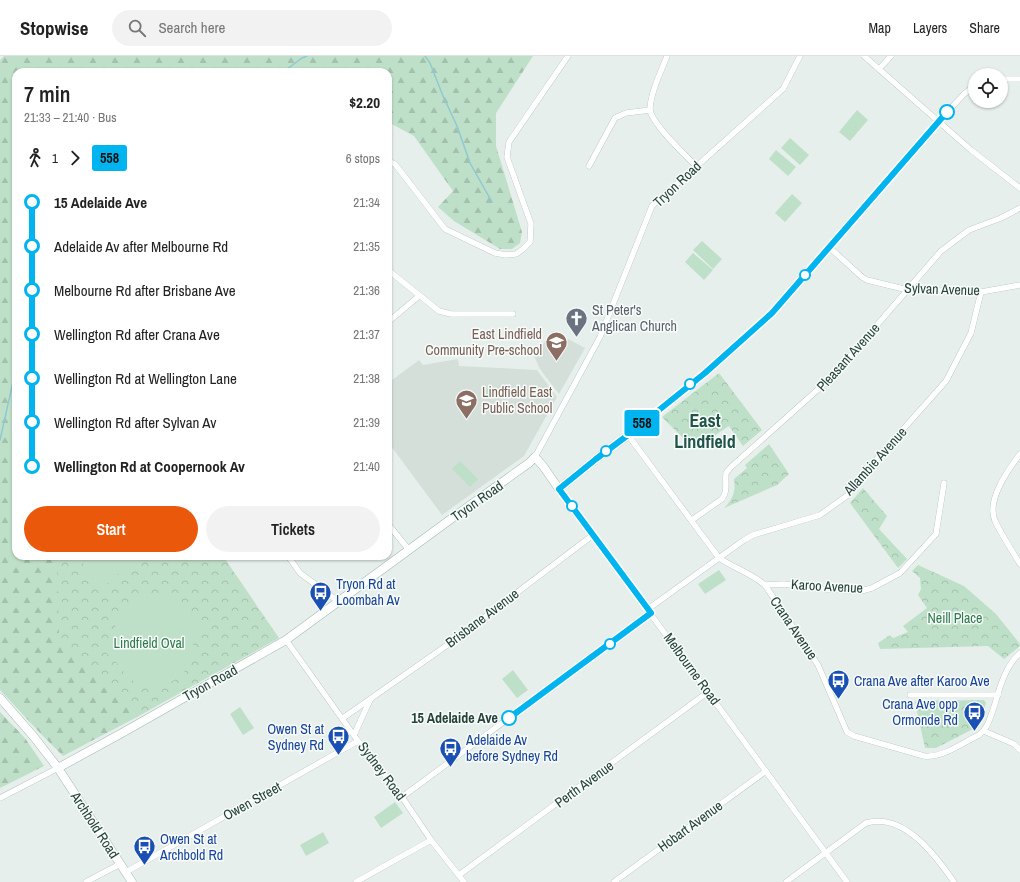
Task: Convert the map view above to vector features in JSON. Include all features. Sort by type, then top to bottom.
[{"type":"street","points":[[392,163],[395,164],[445,229],[495,254],[516,254],[524,249],[530,242],[531,224],[507,157],[509,142],[568,56]]},
{"type":"street","points":[[667,56],[654,88],[650,110],[656,124],[696,166]]},
{"type":"street","name":"Tryon Road","points":[[0,798],[122,733],[286,640],[408,550],[530,464],[600,337],[652,206],[783,89],[800,56]]},
{"type":"street","points":[[864,56],[972,150],[1020,188]]},
{"type":"street","points":[[879,69],[891,56]]},
{"type":"street","points":[[1008,79],[1020,79]]},
{"type":"street","points":[[559,489],[705,373],[772,313],[939,121],[968,91]]},
{"type":"street","points":[[589,166],[615,118],[626,113],[650,110]]},
{"type":"street","name":"Pleasant Avenue","points":[[692,520],[722,499],[726,494],[726,473],[731,467],[832,377],[941,251],[960,235],[975,227],[1001,218],[1020,208]]},
{"type":"street","name":"Sylvan Avenue","points":[[829,248],[867,280],[908,290],[981,292],[1020,285]]},
{"type":"street","points":[[392,273],[439,311],[451,314],[513,314]]},
{"type":"street","name":"Allambie Avenue","points":[[402,797],[744,540],[753,535],[820,515],[848,495],[874,462],[946,381],[971,333],[981,292]]},
{"type":"street","points":[[392,319],[419,296]]},
{"type":"street","name":"Crana Avenue","points":[[628,435],[719,558],[727,564],[755,577],[765,585],[818,665],[848,732],[862,739],[931,757],[940,755],[982,733]]},
{"type":"street","points":[[1020,454],[1008,470],[996,495],[993,506],[995,520],[1020,564]]},
{"type":"street","name":"Melbourne Road","points":[[535,457],[650,611],[847,882]]},
{"type":"street","name":"Karoo Avenue","points":[[765,585],[783,584],[823,589],[861,591],[872,588],[900,573],[906,569],[936,534],[944,482]]},
{"type":"street","points":[[392,529],[408,550]]},
{"type":"street","name":"Brisbane Avenue","points":[[343,718],[453,641],[593,535]]},
{"type":"street","points":[[291,560],[300,573],[339,602]]},
{"type":"street","name":"Sydney Road","points":[[286,640],[358,741],[402,797],[431,840],[464,882]]},
{"type":"street","points":[[1020,653],[1013,661],[998,695],[988,724],[982,733],[1014,744],[1020,750]]},
{"type":"street","name":"Perth Avenue","points":[[459,875],[708,692]]},
{"type":"street","points":[[910,694],[998,695]]},
{"type":"street","name":"Archbold Road","points":[[0,698],[34,737],[58,768],[132,882]]},
{"type":"street","points":[[354,735],[370,700]]},
{"type":"street","name":"Owen Street","points":[[126,872],[358,741]]},
{"type":"street","name":"Hobart Avenue","points":[[614,882],[766,771]]},
{"type":"street","points":[[786,882],[866,823],[873,821],[892,824],[908,832],[927,846],[954,882]]},
{"type":"street","points":[[356,882],[431,840]]},
{"type":"street","points":[[86,882],[120,864]]},
{"type":"shaded area","name":"East Lindfield Community Pre-school","points":[[553,331],[585,348],[559,394],[540,369],[534,356]]},
{"type":"shaded area","name":"Lindfield East Public School","points":[[458,359],[459,366],[537,370],[557,397],[524,456],[442,515],[392,447],[392,380],[419,360],[423,365]]},
{"type":"green space","points":[[4,56],[533,56],[496,113],[496,146],[522,232],[520,243],[512,249],[500,249],[454,221],[438,207],[453,191],[414,136],[392,124],[392,68],[12,68],[12,560],[60,560],[57,563],[125,704],[137,717],[63,756],[0,690],[0,60]]},
{"type":"green space","points":[[857,110],[868,120],[850,141],[839,132]]},
{"type":"green space","points":[[790,138],[809,155],[800,165],[781,148]]},
{"type":"green space","points":[[776,150],[796,167],[788,176],[769,159]]},
{"type":"green space","points":[[792,194],[802,203],[785,222],[775,213]]},
{"type":"green space","points":[[702,241],[722,259],[713,269],[693,250]]},
{"type":"green space","points":[[693,253],[713,270],[704,280],[685,262]]},
{"type":"green space","points":[[719,373],[762,430],[743,446],[729,426],[696,448],[690,449],[684,439],[662,417]]},
{"type":"green space","points":[[506,386],[508,396],[486,399],[485,389]]},
{"type":"green space","points":[[769,444],[789,474],[777,485],[724,508],[733,495],[735,487],[734,479],[747,468],[745,465]]},
{"type":"green space","points":[[460,461],[478,479],[470,487],[452,469]]},
{"type":"green space","points":[[863,488],[887,516],[879,529],[907,559],[898,568],[850,503]]},
{"type":"green space","points":[[60,560],[226,560],[279,638],[137,717],[59,636],[57,563]]},
{"type":"green space","points":[[80,560],[139,560],[128,570],[118,574],[102,588]]},
{"type":"green space","name":"Neill Place","points":[[918,565],[964,586],[996,614],[1020,646],[1004,659],[988,646],[880,649],[878,643],[890,635],[893,638],[908,632],[903,626],[927,608],[918,595],[921,589],[920,578],[912,571]]},
{"type":"green space","points":[[719,570],[726,580],[705,594],[698,584]]},
{"type":"green space","name":"Lindfield Oval","points":[[165,586],[203,624],[194,635],[191,661],[182,674],[168,683],[152,686],[144,685],[141,687],[126,675],[117,663],[102,649],[113,638],[117,618],[127,604],[141,596],[157,594]]},
{"type":"green space","points":[[513,670],[528,690],[517,698],[502,679]]},
{"type":"green space","points":[[984,700],[986,703],[979,724],[973,729],[936,748],[925,748],[915,702]]},
{"type":"green space","points":[[240,707],[254,728],[243,735],[230,714]]},
{"type":"green space","points":[[0,712],[25,738],[44,766],[0,788]]},
{"type":"green space","points":[[395,802],[403,813],[381,828],[374,817]]},
{"type":"green space","points":[[323,832],[329,843],[306,856],[300,845]]},
{"type":"waterway","points":[[288,68],[307,56]]},
{"type":"waterway","points":[[425,56],[430,63],[457,126],[470,163],[492,202]]},
{"type":"waterway","points":[[0,440],[12,386]]},
{"type":"bus line","name":"558","points":[[509,718],[651,613],[559,489],[705,373],[772,313],[947,112]]},
{"type":"place","name":"St Peter's Anglican Church","points":[[576,338]]},
{"type":"place","name":"East Lindfield Community Pre-school","points":[[557,362]]},
{"type":"place","name":"Lindfield East Public School","points":[[466,420]]},
{"type":"place","name":"Tryon Rd at Loombah Av","points":[[320,612]]},
{"type":"place","name":"Crana Ave after Karoo Ave","points":[[839,700]]},
{"type":"place","name":"15 Adelaide Ave","points":[[509,718]]},
{"type":"place","name":"Crana Ave opp Ormonde Rd","points":[[974,732]]},
{"type":"place","name":"Owen St at Sydney Rd","points":[[339,756]]},
{"type":"place","name":"Adelaide Av before Sydney Rd","points":[[451,768]]},
{"type":"place","name":"Owen St at Archbold Rd","points":[[145,866]]},
{"type":"district","name":"East Lindfield","points":[[705,431]]}]
